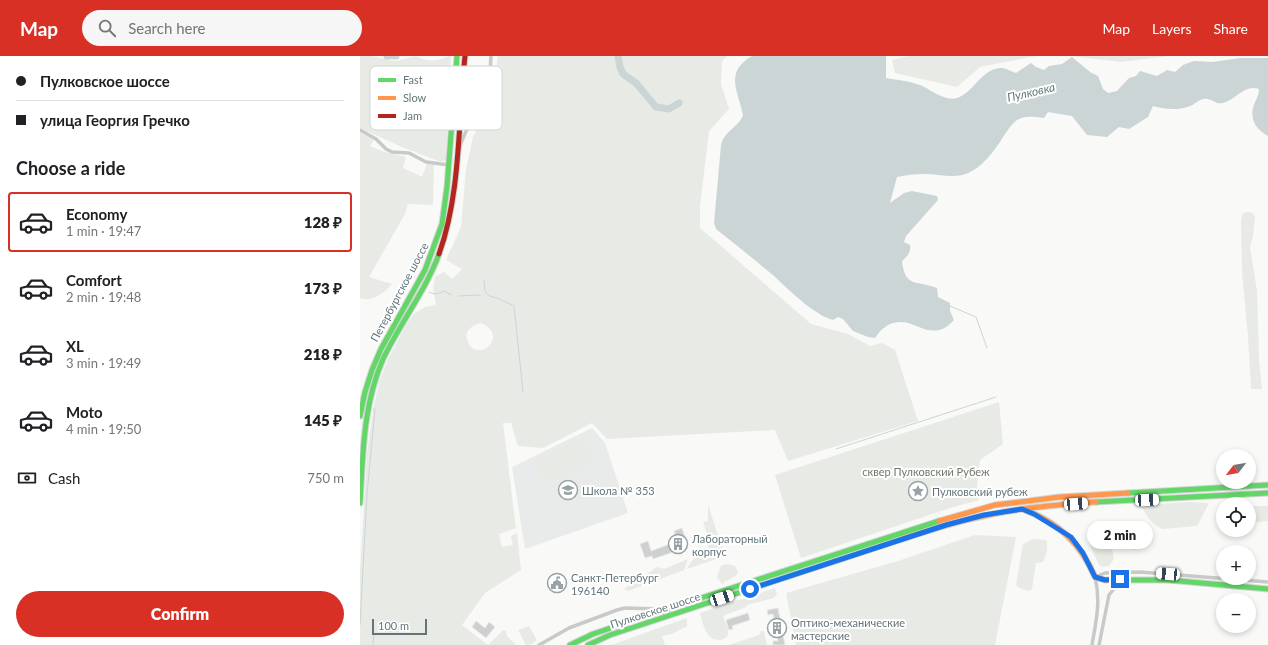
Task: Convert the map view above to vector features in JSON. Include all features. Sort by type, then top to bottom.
[{"type":"main road","name":"Петербургское шоссе","points":[[456,66],[457,56]]},
{"type":"main road","name":"Петербургское шоссе","points":[[464,66],[465,56]]},
{"type":"main road","name":"Петербургское шоссе","points":[[360,416],[366,388],[375,360],[383,343],[414,290],[434,248],[443,221],[452,130]]},
{"type":"main road","name":"Петербургское шоссе","points":[[360,503],[366,419],[372,392],[385,356],[422,289],[442,246],[449,225],[454,188],[458,130]]},
{"type":"main road","points":[[447,187],[454,188]]},
{"type":"main road","name":"Пулковское шоссе","points":[[570,645],[593,634],[923,525],[1007,503],[1060,497],[1268,485]]},
{"type":"main road","name":"Пулковское шоссе","points":[[588,645],[610,635],[946,525],[984,515],[1022,509],[1268,493]]},
{"type":"main road","points":[[1022,509],[1034,514],[1071,537],[1083,553],[1095,577],[1105,580],[1134,579],[1268,589]]},
{"type":"street","name":"Петербургское шоссе","points":[[491,56],[491,66]]},
{"type":"street","points":[[360,130],[376,139],[386,149],[392,152],[399,154],[409,153],[426,162],[449,165]]},
{"type":"street","name":"Петербургское шоссе","points":[[456,158],[465,130]]},
{"type":"street","points":[[1092,645],[1098,607],[1098,590],[1095,577],[1105,573],[1140,572],[1268,582]]},
{"type":"street","points":[[1098,645],[1111,592],[1117,585],[1134,579]]},
{"type":"street","points":[[778,580],[780,586]]},
{"type":"street","name":"Пулковское шоссе","points":[[539,645],[574,626],[617,610],[647,608],[664,610]]},
{"type":"shaded area","name":"Школа № 353","points":[[592,428],[605,443],[628,513],[525,549],[512,467]]},
{"type":"green space","points":[[360,56],[371,56],[396,61],[416,56],[430,61],[451,56],[451,66],[370,66],[370,130],[447,130],[446,160],[441,162],[402,147],[360,128]]},
{"type":"green space","points":[[498,56],[727,56],[722,61],[721,84],[729,109],[709,131],[700,206],[700,228],[811,324],[848,334],[870,346],[882,343],[895,350],[918,421],[788,461],[775,430],[607,439],[592,423],[543,448],[518,446],[511,423],[503,423],[516,528],[499,534],[502,547],[513,545],[511,536],[517,533],[521,570],[485,593],[462,625],[488,645],[360,645],[360,572],[367,453],[373,410],[379,382],[388,359],[406,325],[414,314],[425,307],[436,305],[433,288],[435,277],[444,272],[452,279],[462,269],[446,260],[461,227],[466,169],[473,137],[477,130],[502,130],[502,66],[497,66]],"holes":[[[481,323],[489,328],[493,335],[489,346],[478,350],[472,348],[467,338],[469,329],[474,325]]]},
{"type":"green space","points":[[909,56],[1036,56],[980,67],[957,87],[895,73],[892,60]]},
{"type":"green space","points":[[1071,56],[1169,56],[1121,62]]},
{"type":"green space","points":[[360,133],[374,140],[370,146],[385,152],[406,157],[403,168],[422,177],[427,164],[434,165],[433,205],[408,204],[405,214],[369,277],[392,284],[378,296],[369,299],[360,298]]},
{"type":"green space","points":[[1247,212],[1253,213],[1255,217],[1250,247],[1257,291],[1259,359],[1262,389],[1251,389],[1242,272],[1241,222],[1242,214]]},
{"type":"green space","name":"сквер Пулковский Рубеж","points":[[999,402],[1003,444],[980,460],[977,486],[979,499],[801,558],[775,475]]},
{"type":"green space","points":[[583,437],[593,460],[599,458],[601,460],[540,487],[538,484],[543,482],[533,459]]},
{"type":"green space","points":[[1188,502],[1209,503],[1197,526],[1163,529],[1156,526],[1142,507],[1145,505]]},
{"type":"green space","points":[[708,505],[725,556],[687,569],[697,556],[706,551],[708,548],[709,543],[703,522],[708,521]]},
{"type":"green space","points":[[1256,506],[1268,506],[1268,521],[1256,522]]},
{"type":"green space","points":[[1108,532],[1114,534],[1133,534],[1139,548],[1135,550],[1113,542],[1114,546],[1112,548],[1114,559],[1109,566],[1103,567],[1099,565],[1088,541],[1090,537],[1099,536]]},
{"type":"green space","points":[[975,535],[1016,537],[995,645],[796,645],[786,593],[898,561]]},
{"type":"green space","points":[[1033,539],[1046,540],[1047,548],[1043,562],[1036,563],[1032,589],[1029,591],[1019,588],[1016,585],[1023,544]]},
{"type":"green space","points":[[688,559],[684,570],[628,591],[624,589],[657,567],[664,569]]},
{"type":"green space","points":[[727,564],[735,566],[738,573],[735,577],[722,584],[717,577],[721,566]]},
{"type":"green space","points":[[775,588],[777,594],[774,598],[747,605],[746,607],[723,616],[728,631],[725,639],[716,640],[708,635],[700,613]]},
{"type":"green space","points":[[687,618],[687,626],[672,634],[662,636],[665,645],[611,645]]},
{"type":"green space","points":[[529,626],[537,640],[530,645],[526,645],[518,630]]},
{"type":"green space","points":[[503,630],[506,631],[507,636],[516,645],[488,645]]},
{"type":"green space","points":[[761,631],[764,631],[767,645],[729,645],[759,635]]},
{"type":"water","points":[[752,56],[886,56],[886,78],[916,84],[943,97],[952,99],[963,95],[983,76],[995,69],[1004,68],[1016,73],[1031,63],[1044,70],[1049,66],[1062,64],[1072,57],[1090,72],[1098,76],[1103,89],[1108,93],[1117,91],[1129,78],[1136,76],[1140,71],[1157,76],[1167,70],[1175,72],[1183,65],[1194,61],[1212,62],[1241,58],[1268,58],[1268,136],[1255,125],[1252,113],[1259,89],[1254,88],[1244,90],[1232,99],[1223,103],[1206,99],[1181,109],[1166,109],[1153,106],[1148,117],[1129,129],[1119,127],[1107,137],[1087,135],[1072,116],[1048,112],[1044,118],[1025,117],[1013,123],[995,149],[986,159],[977,168],[966,174],[949,176],[917,174],[897,177],[890,203],[904,193],[912,191],[937,196],[938,200],[906,236],[904,242],[910,245],[910,250],[902,261],[906,276],[909,280],[937,288],[938,297],[950,303],[950,311],[954,320],[943,329],[932,331],[908,323],[895,323],[884,328],[875,338],[868,337],[853,331],[843,319],[838,317],[833,320],[817,313],[716,229],[714,223],[721,145],[725,136],[738,123],[743,115],[736,90],[736,75],[743,62]]},
{"type":"building","name":"Лабораторный корпус","points":[[682,528],[687,543],[681,545],[682,549],[653,559],[652,556],[645,558],[640,544],[648,541],[651,551],[678,541],[674,531]]},
{"type":"building","name":"Оптико-механические мастерские","points":[[778,608],[785,645],[773,645],[773,641],[778,641],[777,634],[773,635],[771,623],[775,622],[773,614],[768,615],[767,610]]},
{"type":"building","points":[[748,613],[750,620],[732,626],[733,629],[729,630],[726,620]]},
{"type":"building","points":[[476,621],[485,628],[489,622],[495,627],[486,638],[472,627]]},
{"type":"waterway","name":"Пулковка","points":[[618,56],[623,74],[636,83],[656,107],[669,109],[679,103]]},
{"type":"waterway","points":[[484,280],[485,291],[487,294],[514,306],[523,392]]},
{"type":"waterway","points":[[429,292],[437,294],[444,291],[451,295]]},
{"type":"waterway","points":[[459,296],[480,295]]},
{"type":"waterway","points":[[950,306],[976,317],[987,348]]},
{"type":"waterway","points":[[836,449],[996,397]]},
{"type":"waterway","points":[[360,625],[367,494],[375,409],[373,409]]},
{"type":"waterway","points":[[373,645],[374,634]]},
{"type":"traffic: fast","points":[[456,66],[457,56]]},
{"type":"traffic: fast","points":[[360,416],[365,392],[372,370],[381,349],[425,270],[442,224],[447,187],[451,130]]},
{"type":"traffic: fast","points":[[360,503],[365,430],[371,394],[376,376],[383,359],[427,281],[439,254]]},
{"type":"traffic: fast","points":[[1128,493],[1268,485]]},
{"type":"traffic: fast","points":[[1096,502],[1268,493]]},
{"type":"traffic: fast","points":[[570,645],[593,634],[664,610],[939,521]]},
{"type":"traffic: fast","points":[[588,645],[610,635],[902,539]]},
{"type":"traffic: fast","points":[[1129,580],[1168,580],[1268,589]]},
{"type":"traffic: slow","points":[[939,521],[995,505],[1060,497],[1128,493]]},
{"type":"traffic: slow","points":[[902,539],[950,524],[1008,511],[1096,502]]},
{"type":"traffic: slow","points":[[1025,510],[1048,521],[1068,536],[1083,554],[1095,577],[1105,580],[1129,580]]},
{"type":"traffic: jam","points":[[464,66],[465,56]]},
{"type":"traffic: jam","points":[[439,254],[446,231],[451,206],[458,156],[460,130]]},
{"type":"place","name":"Школа № 353","points":[[568,490]]},
{"type":"place","name":"Пулковский рубеж","points":[[918,491]]},
{"type":"place","name":"Лабораторный корпус","points":[[678,544]]},
{"type":"place","name":"Санкт-Петербург 196140","points":[[557,583]]},
{"type":"place","name":"Оптико-механические мастерские","points":[[777,628]]},
{"type":"route","points":[[750,589],[946,525],[984,515],[1022,509],[1034,514],[1071,537],[1083,553],[1095,577],[1105,580],[1120,579]]}]
